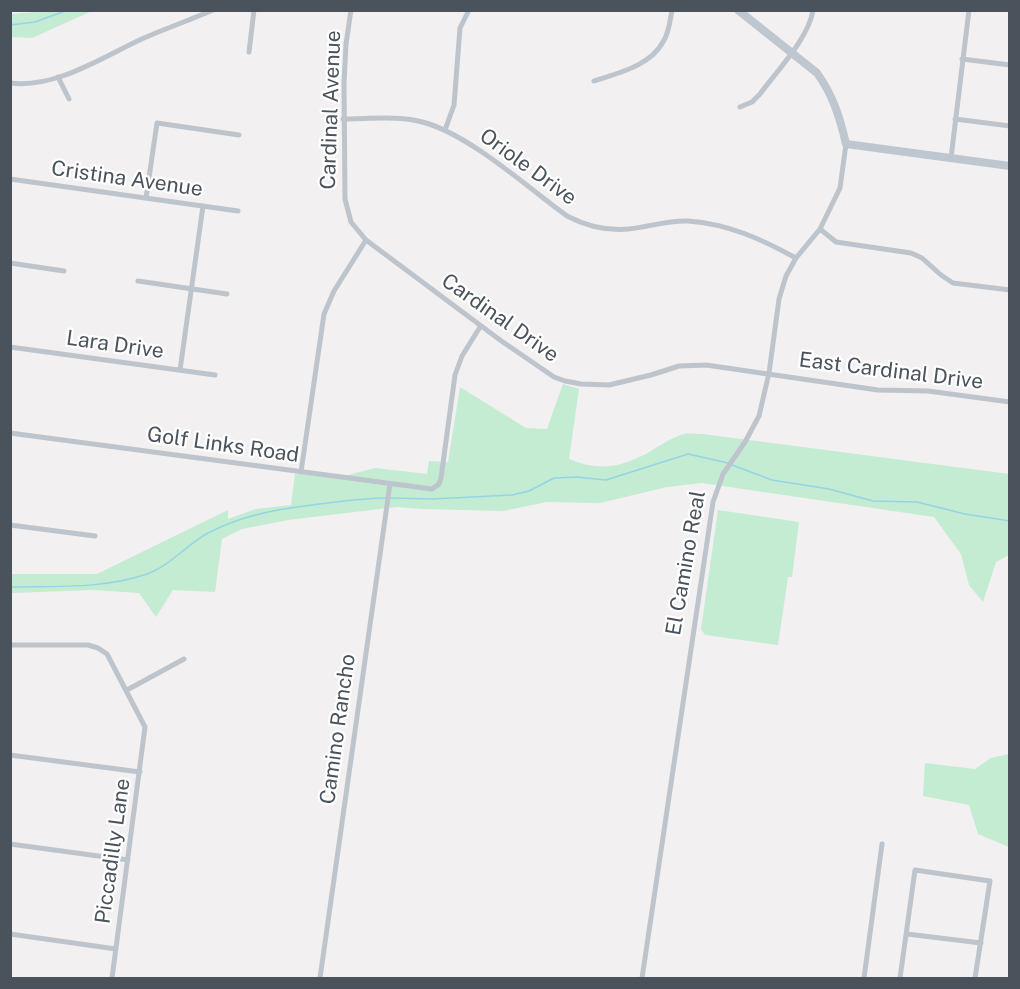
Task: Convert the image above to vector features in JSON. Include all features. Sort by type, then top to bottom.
[{"type":"street","points":[[10,83],[27,85],[58,78],[146,37],[213,10]]},
{"type":"street","points":[[249,52],[254,10]]},
{"type":"street","name":"Cardinal Avenue","points":[[351,10],[346,44],[344,181],[347,212],[351,222],[366,240]]},
{"type":"street","points":[[445,130],[454,105],[460,28],[470,10]]},
{"type":"street","points":[[594,81],[636,66],[652,56],[663,43],[672,10]]},
{"type":"street","name":"El Camino Real","points":[[642,978],[704,555],[717,488],[729,465],[746,442],[759,416],[769,373],[779,299],[786,276],[796,258],[820,230],[840,188],[846,144],[836,105],[817,73],[738,10]]},
{"type":"street","points":[[740,107],[752,102],[760,94],[803,35],[812,19],[813,10]]},
{"type":"street","points":[[951,158],[969,10]]},
{"type":"street","points":[[962,59],[1010,66]]},
{"type":"street","points":[[58,78],[69,99]]},
{"type":"street","name":"Oriole Drive","points":[[344,119],[401,119],[445,130],[478,150],[581,224],[613,229],[672,222],[711,224],[755,236],[796,258]]},
{"type":"street","points":[[955,119],[1010,126]]},
{"type":"street","points":[[146,198],[158,123],[239,135]]},
{"type":"street","points":[[846,144],[1010,166]]},
{"type":"street","name":"Cristina Avenue","points":[[10,179],[238,211]]},
{"type":"street","points":[[180,370],[203,206]]},
{"type":"street","points":[[820,230],[836,242],[911,253],[922,258],[941,275],[953,282],[1010,290]]},
{"type":"street","points":[[301,472],[324,314],[334,291],[366,240]]},
{"type":"street","name":"Cardinal Drive","points":[[366,240],[480,327],[554,376],[581,384],[619,384],[691,364],[769,373]]},
{"type":"street","points":[[10,263],[64,271]]},
{"type":"street","points":[[138,281],[227,294]]},
{"type":"street","name":"Golf Links Road","points":[[10,433],[432,489],[441,478],[455,375],[462,356],[480,327]]},
{"type":"street","name":"Lara Drive","points":[[10,347],[214,375]]},
{"type":"street","name":"East Cardinal Drive","points":[[769,373],[878,390],[928,391],[1010,402]]},
{"type":"street","name":"Camino Rancho","points":[[320,978],[390,484]]},
{"type":"street","points":[[10,525],[95,536]]},
{"type":"street","points":[[10,645],[88,645],[98,648],[108,654],[127,690],[184,659]]},
{"type":"street","name":"Piccadilly Lane","points":[[112,978],[145,727],[127,690]]},
{"type":"street","points":[[10,755],[140,772]]},
{"type":"street","points":[[10,844],[128,860]]},
{"type":"street","points":[[864,978],[882,844]]},
{"type":"street","points":[[900,978],[915,870],[990,881],[975,978]]},
{"type":"street","points":[[10,934],[116,949]]},
{"type":"street","points":[[906,934],[981,943]]},
{"type":"green space","points":[[92,11],[32,38],[11,37],[11,14]]},
{"type":"green space","points":[[563,384],[579,389],[569,459],[579,463],[599,466],[617,465],[646,454],[684,434],[703,434],[1009,474],[1009,555],[996,562],[983,602],[969,585],[961,554],[934,517],[702,483],[667,487],[600,503],[547,502],[503,511],[397,507],[288,520],[242,529],[222,539],[215,592],[173,590],[156,617],[139,593],[93,590],[11,593],[10,574],[97,574],[228,510],[228,519],[256,509],[291,505],[295,474],[344,476],[375,468],[427,474],[429,461],[448,462],[460,387],[526,428],[547,429]]},
{"type":"green space","points":[[718,510],[799,522],[792,577],[788,577],[778,645],[705,635],[701,629]]},
{"type":"green space","points":[[1009,754],[1009,847],[978,834],[969,805],[923,796],[925,763],[975,769],[991,758]]},
{"type":"waterway","points":[[10,25],[35,22],[68,10]]},
{"type":"waterway","points":[[391,498],[432,499],[512,495],[529,491],[554,478],[577,477],[606,480],[688,454],[728,463]]},
{"type":"waterway","points":[[732,465],[772,480],[829,489],[873,501],[917,502],[965,514],[1010,521]]},
{"type":"waterway","points":[[10,587],[79,586],[130,579],[155,570],[208,533],[239,520],[286,509],[386,498]]}]
